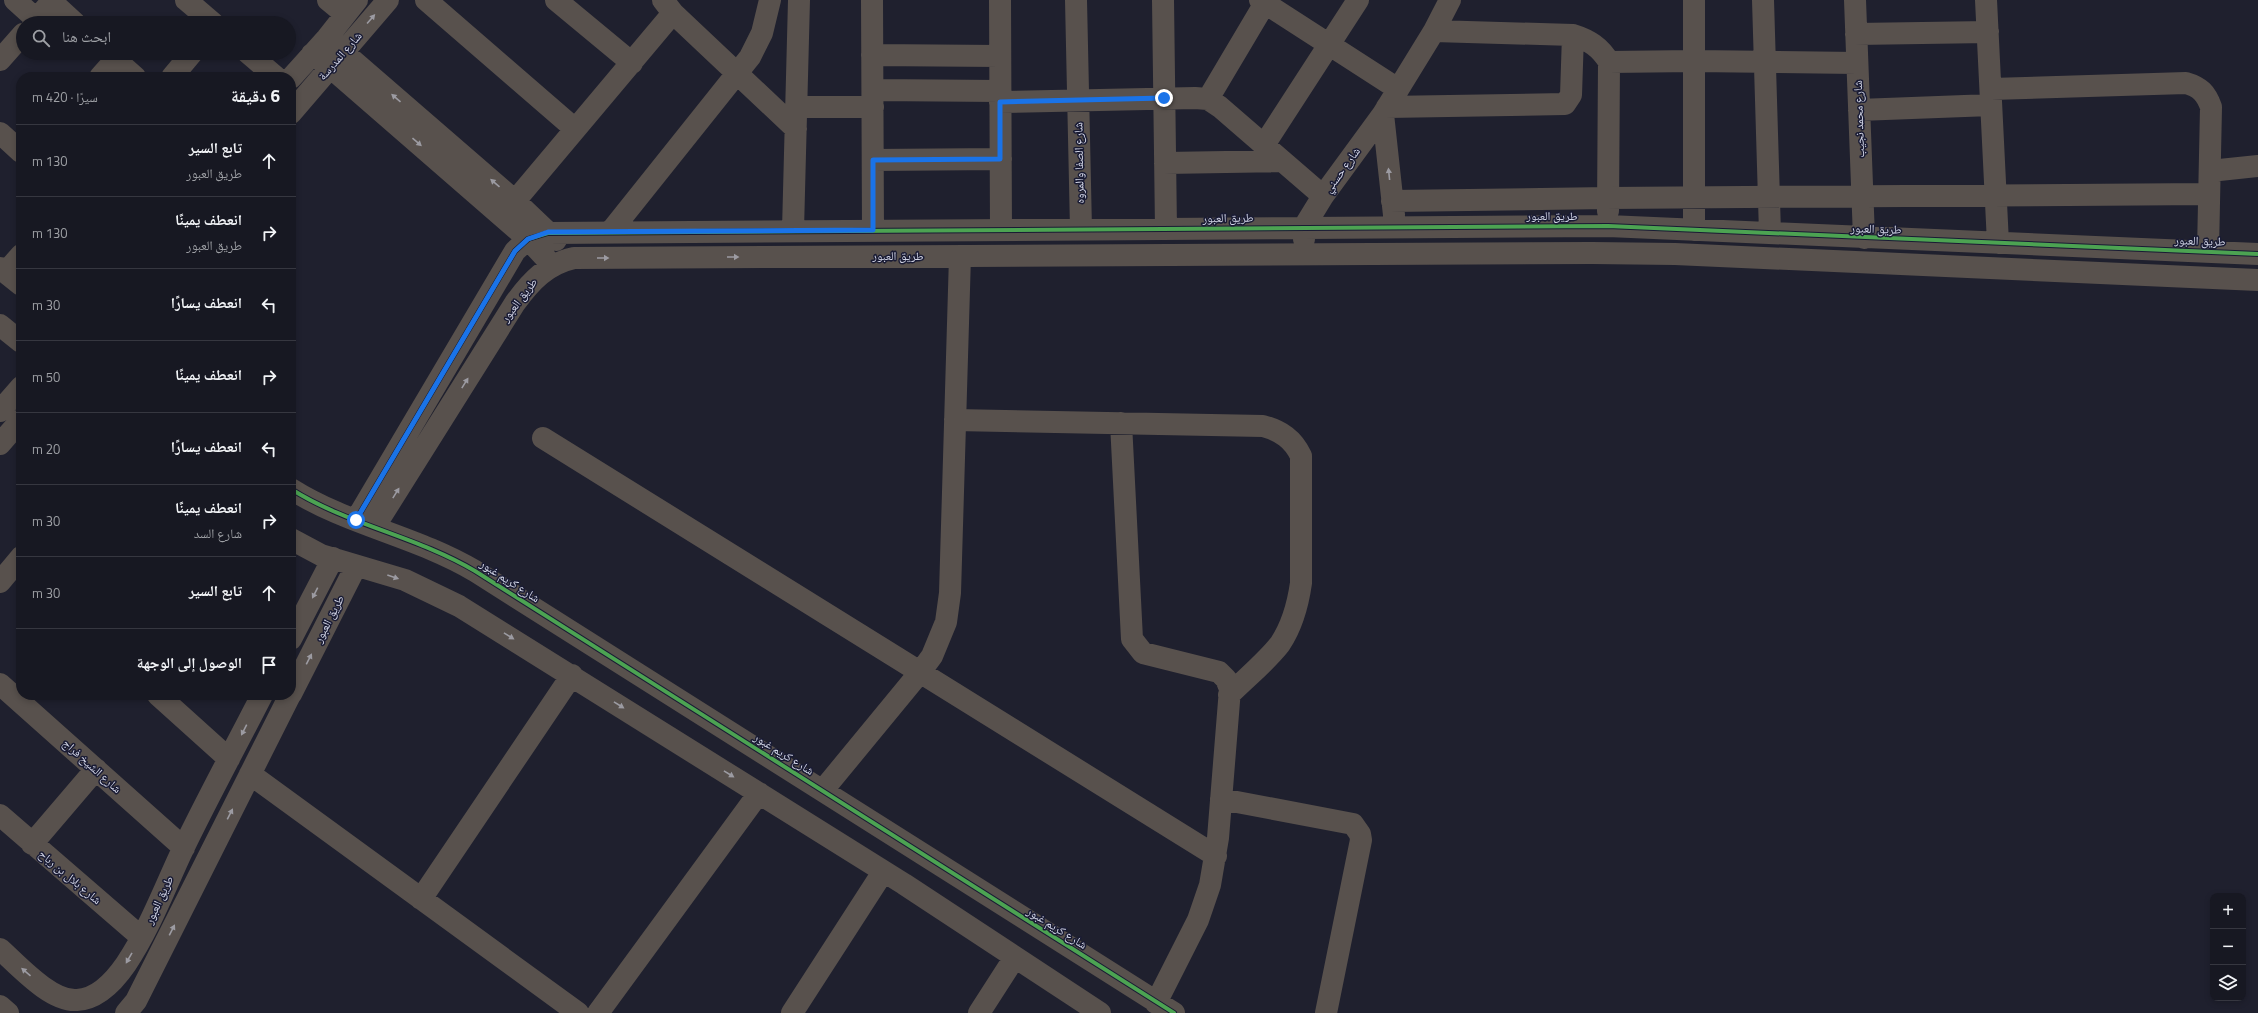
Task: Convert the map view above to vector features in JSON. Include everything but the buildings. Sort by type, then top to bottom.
[{"type":"street","points":[[15,0],[25,16]]},
{"type":"street","points":[[186,0],[205,16]]},
{"type":"street","points":[[328,0],[351,7]]},
{"type":"street","name":"شارع المدرسة","points":[[296,106],[333,53],[388,0]]},
{"type":"street","points":[[426,0],[575,130]]},
{"type":"street","points":[[556,0],[632,63]]},
{"type":"street","points":[[611,231],[750,57],[762,33],[770,0]]},
{"type":"street","points":[[793,230],[799,0]]},
{"type":"street","points":[[872,0],[873,230]]},
{"type":"street","points":[[1000,0],[1001,229]]},
{"type":"street","name":"شارع الصفا والمروه","points":[[1076,0],[1081,229]]},
{"type":"street","points":[[1163,0],[1166,229]]},
{"type":"street","points":[[1264,145],[1358,0]]},
{"type":"street","name":"شارع حسني","points":[[1304,227],[1323,196],[1389,103],[1434,32],[1450,0]]},
{"type":"street","points":[[1694,0],[1694,230]]},
{"type":"street","points":[[1763,0],[1770,233]]},
{"type":"street","name":"شارع محمد نجيب","points":[[1855,0],[1864,238]]},
{"type":"street","points":[[1986,0],[1998,243]]},
{"type":"street","points":[[40,16],[53,1],[68,16]]},
{"type":"street","points":[[1208,99],[1263,2],[1330,44],[1389,103],[1392,201],[1396,253]]},
{"type":"street","points":[[515,201],[632,63],[668,6],[796,129]]},
{"type":"street","name":"شارع المدرسة","points":[[333,53],[351,7]]},
{"type":"street","points":[[1434,32],[1573,35],[1585,38],[1595,45],[1609,62],[1608,226]]},
{"type":"street","points":[[1856,34],[1988,32]]},
{"type":"street","points":[[1389,103],[1565,104],[1571,95],[1573,35]]},
{"type":"street","points":[[0,60],[16,42]]},
{"type":"street","points":[[333,53],[515,201],[538,236],[552,265]]},
{"type":"street","points":[[333,53],[538,236],[574,258]]},
{"type":"street","name":"شارع المدرسة","points":[[296,72],[312,54],[333,53]]},
{"type":"street","points":[[872,55],[1000,56]]},
{"type":"street","points":[[103,72],[109,60]]},
{"type":"street","points":[[116,60],[129,72]]},
{"type":"street","points":[[176,72],[186,60]]},
{"type":"street","points":[[256,60],[270,72]]},
{"type":"street","points":[[1609,62],[1694,61],[1857,63]]},
{"type":"street","points":[[1859,110],[1991,97],[2186,82],[2198,86],[2207,95],[2211,107],[2208,251]]},
{"type":"street","points":[[797,107],[873,98],[1000,96],[1078,101],[1164,98],[1208,99],[1220,107],[1323,196]]},
{"type":"street","points":[[0,133],[16,147]]},
{"type":"street","points":[[873,160],[1000,159]]},
{"type":"street","points":[[1165,163],[1282,161]]},
{"type":"street","points":[[2210,171],[2258,166]]},
{"type":"street","points":[[1392,201],[1769,196],[2209,194]]},
{"type":"street","name":"طريق العبور","points":[[366,523],[515,251],[538,236],[611,231],[1608,226],[2258,254]]},
{"type":"street","points":[[1304,227],[1304,254]]},
{"type":"street","name":"طريق العبور","points":[[366,523],[514,303],[526,288],[552,265],[574,258],[1396,253],[1675,254],[2258,280]]},
{"type":"street","points":[[823,790],[921,671],[940,639],[949,608],[960,256]]},
{"type":"street","points":[[9,275],[16,263]]},
{"type":"street","points":[[0,325],[16,338]]},
{"type":"street","points":[[0,411],[16,393]]},
{"type":"street","points":[[955,420],[1263,426],[1289,438],[1296,446],[1301,456],[1301,583],[1294,615],[1279,644],[1229,695]]},
{"type":"street","points":[[1121,423],[1132,639],[1143,653],[1219,672],[1229,684],[1216,856],[1210,885],[1165,1008]]},
{"type":"street","points":[[0,444],[16,426]]},
{"type":"street","points":[[543,438],[921,671],[1216,856]]},
{"type":"street","name":"شارع كريم غبور","points":[[296,493],[315,503],[436,550],[475,571],[1165,1008]]},
{"type":"street","points":[[296,542],[305,548],[356,566],[405,580],[459,606],[883,872],[1100,1013]]},
{"type":"street","name":"طريق العبور","points":[[296,629],[333,558]]},
{"type":"street","points":[[0,582],[16,563]]},
{"type":"street","name":"طريق العبور","points":[[296,684],[356,566]]},
{"type":"street","points":[[422,899],[572,676]]},
{"type":"street","name":"شارع الشيخ فراج","points":[[24,700],[96,769],[184,848]]},
{"type":"street","points":[[164,700],[229,759]]},
{"type":"street","name":"طريق العبور","points":[[0,950],[52,994],[77,1007],[111,983],[126,964],[142,937],[184,848],[259,700]]},
{"type":"street","name":"طريق العبور","points":[[126,1013],[136,1001],[288,700]]},
{"type":"street","points":[[32,844],[96,769]]},
{"type":"street","points":[[250,774],[578,1013]]},
{"type":"street","points":[[598,1013],[759,794]]},
{"type":"street","points":[[1221,799],[1353,824],[1360,834],[1361,840],[1326,1013]]},
{"type":"street","name":"شارع بلال بن رباح","points":[[0,815],[142,937]]},
{"type":"street","points":[[792,1013],[883,872]]},
{"type":"street","points":[[979,1013],[1015,957]]},
{"type":"street","points":[[0,1006],[8,1013]]},
{"type":"cycle path","points":[[356,520],[515,251],[528,239],[548,233],[1608,226],[2258,254]]},
{"type":"cycle path","points":[[296,492],[359,522],[429,548],[475,571],[1174,1013]]},
{"type":"route","points":[[356,520],[515,251],[528,239],[548,232],[873,230],[873,160],[1000,159],[1000,102],[1164,98]]}]
